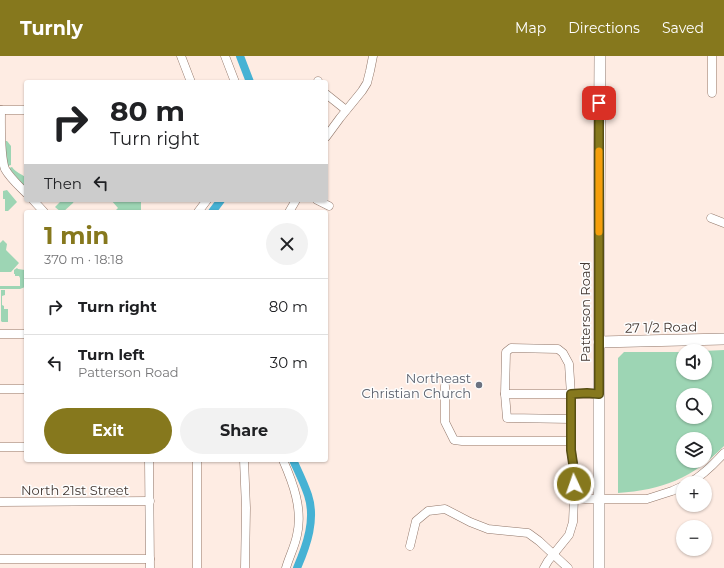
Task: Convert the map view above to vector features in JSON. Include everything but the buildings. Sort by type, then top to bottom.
[{"type":"main road","name":"Patterson Road","points":[[599,568],[600,56]]},
{"type":"main road","name":"27 1/2 Road","points":[[599,342],[724,340]]},
{"type":"street","points":[[181,56],[190,80]]},
{"type":"street","points":[[225,56],[233,80]]},
{"type":"street","points":[[328,134],[367,83],[373,56]]},
{"type":"street","points":[[712,56],[712,93]]},
{"type":"street","points":[[328,96],[346,110]]},
{"type":"street","points":[[24,110],[0,110],[1,153],[3,165],[11,178],[24,191]]},
{"type":"street","points":[[34,202],[42,210]]},
{"type":"street","points":[[200,210],[206,202]]},
{"type":"street","points":[[321,202],[329,206]]},
{"type":"street","points":[[711,218],[724,223]]},
{"type":"street","points":[[0,334],[24,334]]},
{"type":"street","points":[[544,568],[569,535],[573,522],[574,470],[571,450],[571,419],[571,394],[569,364],[563,353],[558,349],[511,348],[506,352],[505,394],[507,418],[571,419]]},
{"type":"street","points":[[445,386],[445,422],[454,440],[571,441]]},
{"type":"street","points":[[0,389],[24,389]]},
{"type":"street","points":[[505,394],[599,394]]},
{"type":"street","points":[[0,447],[24,447]]},
{"type":"street","points":[[700,476],[724,453]]},
{"type":"street","points":[[0,559],[150,564],[149,462]]},
{"type":"street","points":[[197,462],[197,568]]},
{"type":"street","points":[[244,462],[246,568]]},
{"type":"street","points":[[284,462],[291,479],[297,500],[299,519],[297,536],[286,568]]},
{"type":"street","points":[[574,498],[647,499],[676,489]]},
{"type":"street","name":"North 21st Street","points":[[0,502],[150,501]]},
{"type":"street","points":[[410,546],[416,521],[428,511],[445,509],[470,522],[488,529],[528,533],[554,554],[568,568]]},
{"type":"green space","points":[[5,141],[7,141],[11,146],[11,165],[8,166],[6,164]]},
{"type":"green space","points":[[12,167],[15,171],[24,176],[24,185],[23,185],[9,168]]},
{"type":"green space","points":[[7,190],[17,202],[8,211],[5,211],[3,191]]},
{"type":"green space","points":[[60,202],[74,202],[65,210],[59,210],[55,207]]},
{"type":"green space","points":[[113,202],[141,202],[141,210],[116,210],[118,208]]},
{"type":"green space","points":[[3,240],[7,244],[6,250],[19,263],[11,272],[0,272],[0,243]]},
{"type":"green space","points":[[17,268],[24,270],[24,287],[20,289],[0,289],[0,286],[20,286],[20,278],[19,276],[15,276],[14,270]]},
{"type":"green space","points":[[1,290],[5,290],[5,295],[2,296],[2,305],[4,306],[4,309],[8,309],[8,322],[1,321]]},
{"type":"green space","points":[[724,350],[724,446],[712,457],[712,432],[676,432],[676,468],[698,468],[684,476],[676,476],[676,480],[663,485],[649,489],[618,493],[618,358],[624,352],[676,352],[676,380],[712,380],[712,351]]},
{"type":"waterway","points":[[240,56],[249,80]]},
{"type":"waterway","points":[[214,210],[220,202]]},
{"type":"waterway","points":[[294,462],[308,495],[311,513],[311,523],[307,541],[297,568]]},
{"type":"slow traffic","points":[[599,151],[599,232]]},
{"type":"place","name":"Northeast Christian Church","points":[[479,385]]},
{"type":"route","points":[[574,484],[574,470],[571,450],[571,394],[599,394],[599,103]]}]
